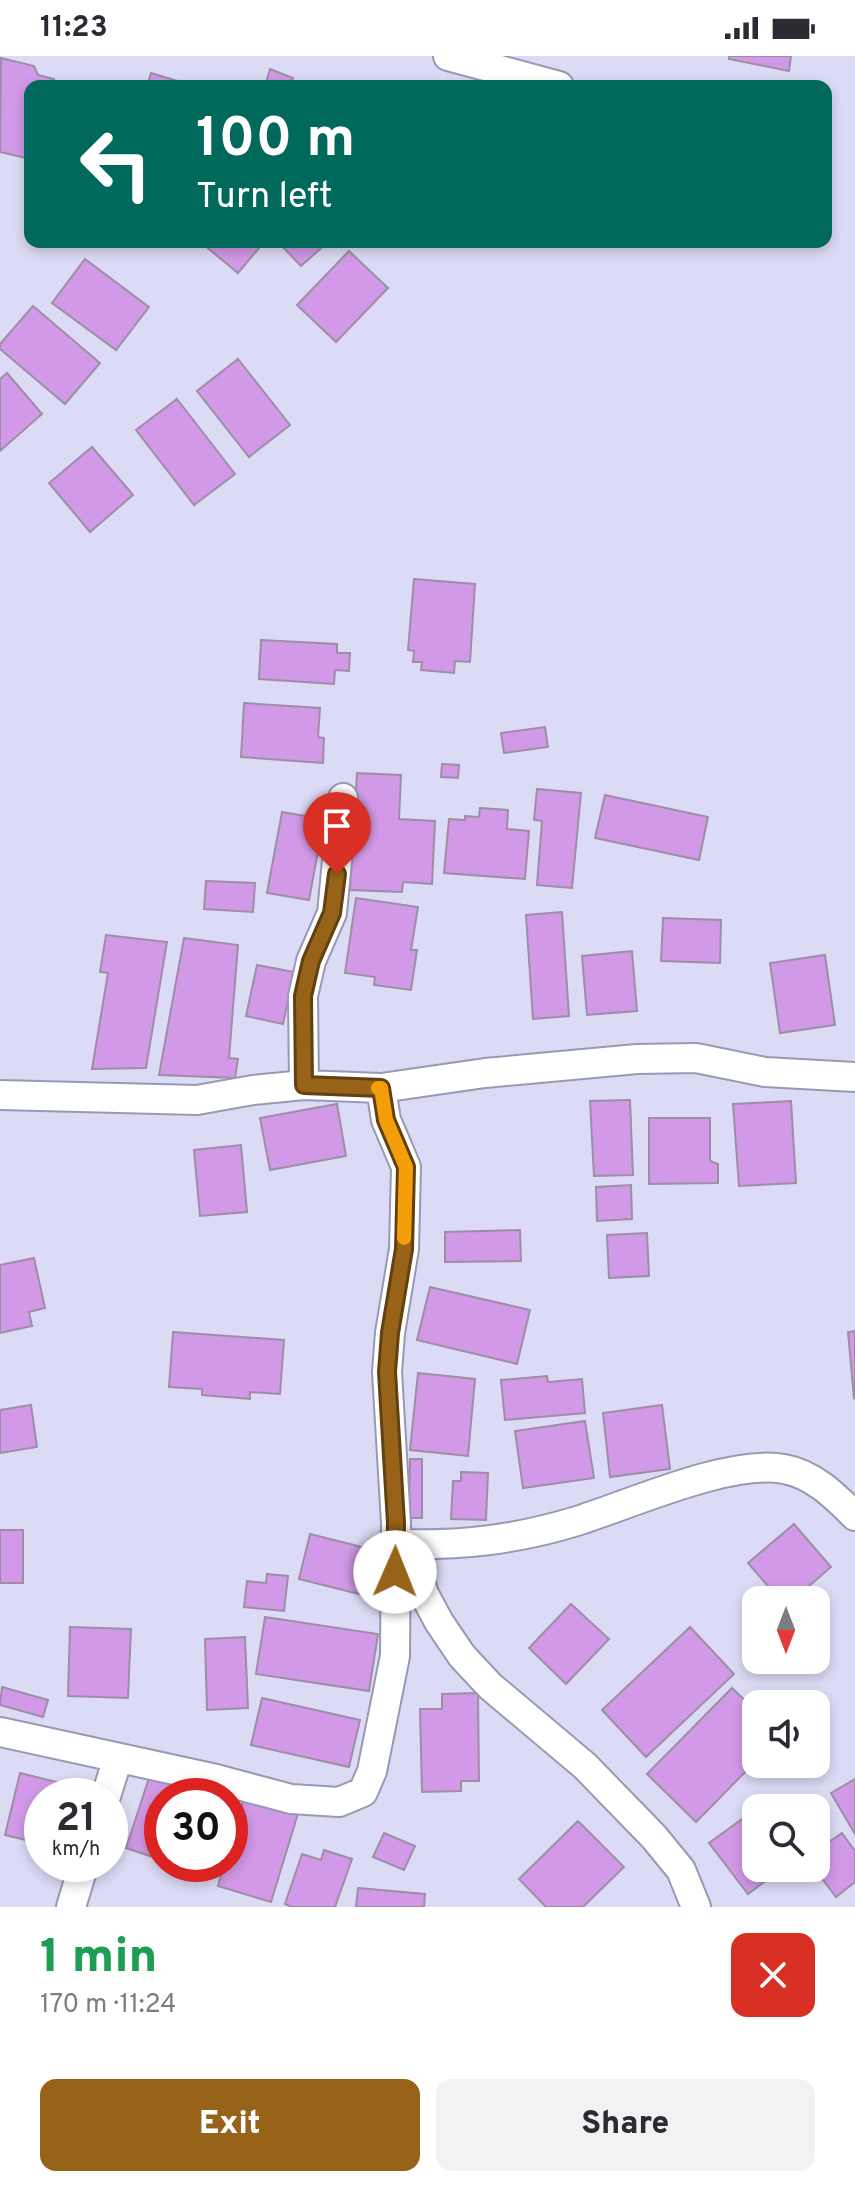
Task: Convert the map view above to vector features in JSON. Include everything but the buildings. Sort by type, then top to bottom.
[{"type":"street","points":[[448,56],[537,80]]},
{"type":"street","points":[[304,1085],[303,996],[311,961],[332,913],[343,798]]},
{"type":"street","points":[[0,1095],[197,1100],[304,1085],[381,1088],[485,1073],[637,1059],[696,1058],[765,1072],[855,1077]]},
{"type":"street","points":[[381,1088],[386,1120],[406,1167],[404,1249],[387,1372],[396,1523],[402,1544],[424,1594],[462,1656],[490,1686],[585,1766],[654,1837],[681,1870],[696,1907]]},
{"type":"street","points":[[402,1544],[472,1544],[511,1537],[576,1521],[717,1475],[751,1469],[784,1469],[811,1479],[855,1516]]},
{"type":"street","points":[[0,1732],[216,1779],[291,1799],[339,1802],[363,1792],[372,1771],[395,1656],[402,1544]]},
{"type":"street","points":[[112,1778],[118,1758]]},
{"type":"street","points":[[71,1907],[79,1882]]},
{"type":"slow traffic","points":[[378,1088],[381,1088],[386,1120],[406,1167],[404,1238]]},
{"type":"route","points":[[337,874],[332,913],[311,961],[303,996],[304,1085],[381,1088],[386,1120],[406,1167],[404,1249],[387,1372],[396,1523],[395,1572]]}]
